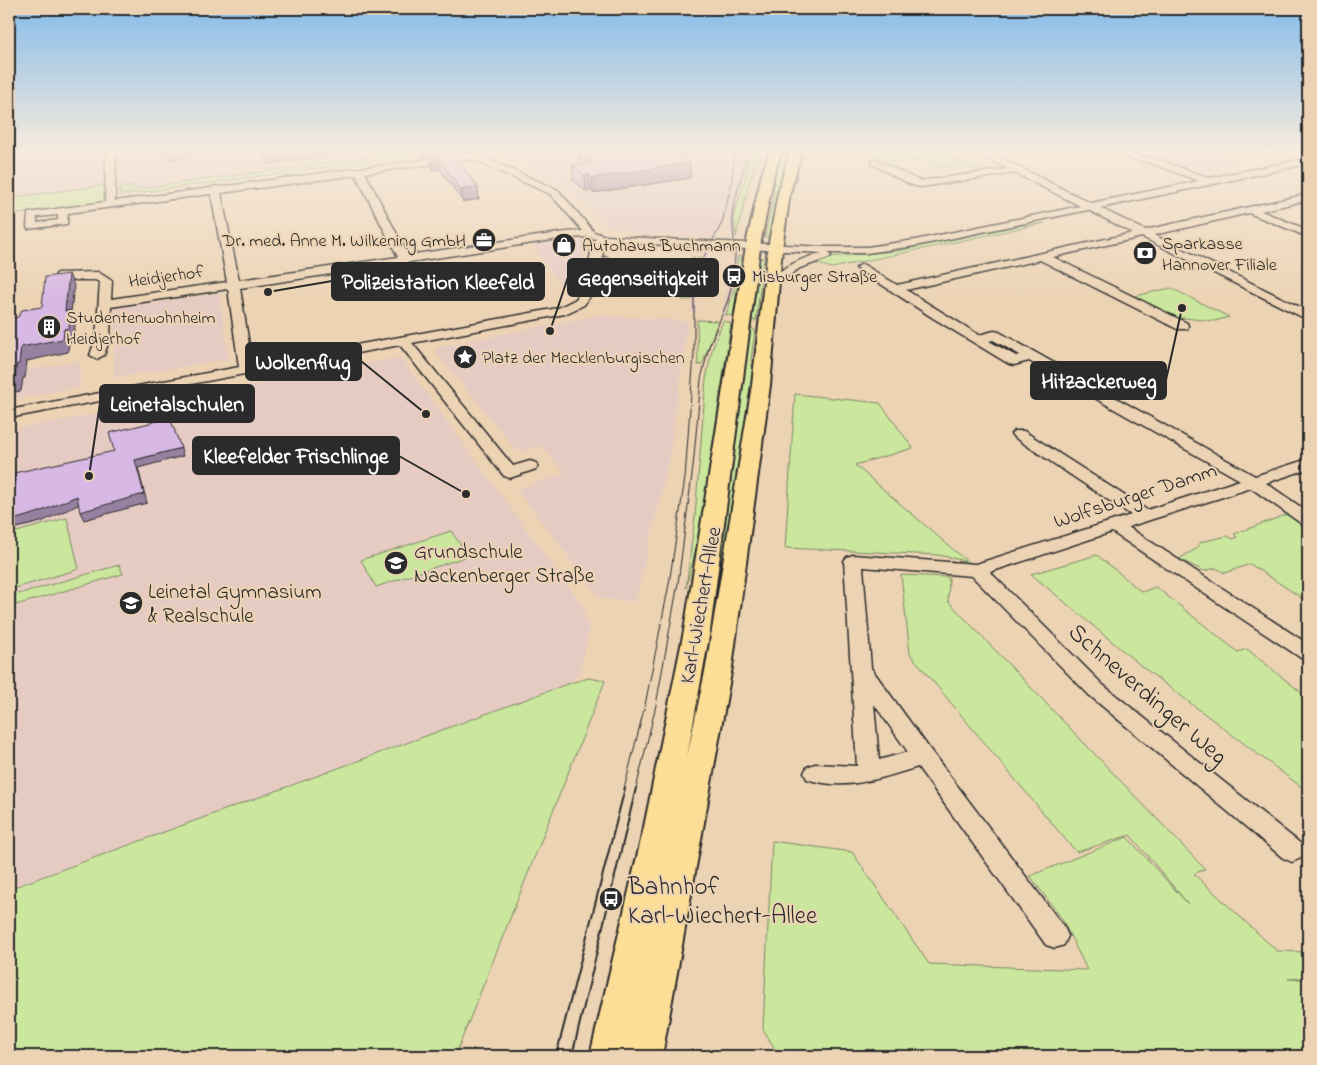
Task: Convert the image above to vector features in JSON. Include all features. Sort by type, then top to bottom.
[{"type":"main road","name":"Karl-Wiechert-Allee","points":[[628,1045],[659,827],[697,631],[764,247],[767,201]]},
{"type":"main road","name":"Karl-Wiechert-Allee","points":[[628,1045],[719,667],[761,385],[771,284],[764,247],[781,201]]},
{"type":"street","points":[[63,211],[135,201]]},
{"type":"street","points":[[217,201],[229,256],[246,370]]},
{"type":"street","points":[[374,201],[405,260]]},
{"type":"street","points":[[562,201],[588,228],[590,234],[605,239],[826,250],[867,250]]},
{"type":"street","points":[[1077,201],[1308,316]]},
{"type":"street","points":[[771,284],[790,268],[802,262],[915,243],[1120,201]]},
{"type":"street","points":[[896,290],[1291,201]]},
{"type":"street","points":[[1250,210],[1308,234]]},
{"type":"street","name":"Heidjerhof","points":[[106,304],[566,235],[590,234]]},
{"type":"street","points":[[598,268],[595,262],[599,242],[605,239]]},
{"type":"street","points":[[9,414],[566,309],[580,302],[586,294],[598,268],[605,263],[613,247],[643,240]]},
{"type":"street","points":[[1043,257],[1182,326]]},
{"type":"street","points":[[862,268],[978,340],[994,335],[1253,481],[1308,520]]},
{"type":"street","name":"Heidjerhof","points":[[61,276],[98,276],[106,281],[103,338],[97,355]]},
{"type":"street","points":[[404,341],[510,473],[530,466]]},
{"type":"street","points":[[1019,434],[1143,515]]},
{"type":"street","name":"Wolfsburger Damm","points":[[977,570],[1143,515],[1308,464]]},
{"type":"street","points":[[1113,525],[1308,653]]},
{"type":"street","points":[[870,773],[853,561],[977,570]]},
{"type":"street","name":"Schneverdinger Weg","points":[[977,570],[1096,690],[1292,851]]},
{"type":"street","points":[[861,670],[1055,936]]},
{"type":"street","points":[[815,773],[856,776],[923,757]]},
{"type":"shaded area","points":[[579,201],[738,201],[733,221],[736,237],[731,239],[728,218],[726,218],[716,238],[642,234],[612,228],[602,223]]},
{"type":"shaded area","points":[[556,239],[578,239],[588,242],[588,249],[575,287],[561,286],[531,243]]},
{"type":"shaded area","points":[[704,248],[710,249],[698,286],[696,312],[691,312],[695,277]]},
{"type":"shaded area","points":[[733,249],[737,250],[738,271],[726,315],[721,313],[731,277]]},
{"type":"shaded area","points":[[219,293],[229,359],[114,378],[115,308]]},
{"type":"shaded area","points":[[598,315],[688,321],[669,460],[635,602],[601,598],[516,489],[565,473],[541,446],[524,451],[516,450],[435,351],[440,347]]},
{"type":"shaded area","points":[[397,358],[402,360],[583,606],[589,631],[579,674],[570,683],[9,889],[9,430]]},
{"type":"shaded area","points":[[80,361],[80,387],[9,400],[9,373]]},
{"type":"green space","points":[[9,201],[104,201],[104,203],[9,215]]},
{"type":"green space","points":[[738,201],[745,201],[736,237],[734,214]]},
{"type":"green space","points":[[772,201],[781,201],[773,237],[765,237]]},
{"type":"green space","points":[[1045,223],[832,268],[810,262],[829,257],[897,251],[1023,225]]},
{"type":"green space","points":[[738,256],[742,257],[733,316],[726,315],[734,290]]},
{"type":"green space","points":[[692,257],[700,258],[691,300],[682,300],[690,266],[694,265],[695,260],[692,260]]},
{"type":"green space","points":[[757,258],[764,258],[756,321],[749,319]]},
{"type":"green space","points":[[1171,288],[1229,317],[1215,321],[1171,317],[1131,297]]},
{"type":"green space","points":[[697,320],[718,321],[702,365],[698,365]]},
{"type":"green space","points":[[723,321],[731,323],[704,502],[696,548],[686,588],[695,516],[706,379],[712,350]]},
{"type":"green space","points":[[749,325],[755,331],[751,360],[755,379],[695,731],[691,730]]},
{"type":"green space","points":[[795,394],[880,403],[913,448],[855,465],[977,570],[961,560],[938,555],[785,548]]},
{"type":"green space","points":[[1291,513],[1308,526],[1308,552],[1304,554],[1308,556],[1308,602],[1250,564],[1225,573],[1216,568],[1204,571],[1179,559],[1197,548],[1201,542],[1227,536],[1233,539],[1237,537],[1234,534]]},
{"type":"green space","points":[[67,518],[79,569],[12,589],[9,564],[9,534]]},
{"type":"green space","points":[[451,531],[468,556],[376,587],[361,560]]},
{"type":"green space","points":[[1097,555],[1142,592],[1156,587],[1238,652],[1247,649],[1308,698],[1308,792],[1140,665],[1031,574]]},
{"type":"green space","points":[[119,565],[123,574],[16,605],[15,595]]},
{"type":"green space","points":[[901,575],[949,577],[948,601],[1205,869],[1194,874],[1277,951],[1308,952],[1308,978],[1288,979],[1308,979],[1308,1056],[779,1056],[763,1029],[772,841],[852,852],[929,964],[1087,970],[1062,919],[1030,876],[1127,837],[1188,904],[1130,835],[1077,852],[1070,845],[910,654]]},
{"type":"green space","points":[[589,678],[605,681],[455,1056],[9,1056],[9,889],[570,683]]},
{"type":"building","points":[[69,274],[65,311],[70,310],[69,328],[64,329],[63,339],[21,347],[15,377],[9,378],[9,337],[12,319],[18,317],[22,310],[42,307],[45,277]]},
{"type":"building","points":[[170,418],[181,448],[135,460],[144,494],[80,512],[77,496],[37,513],[9,521],[9,490],[15,489],[14,473],[114,451],[109,433]]},
{"type":"tram line","points":[[624,789],[645,705],[669,584],[685,478],[694,353],[694,291],[700,264],[722,223],[727,201]]},
{"type":"tram line","points":[[636,789],[656,705],[678,583],[693,467],[701,379],[709,347],[728,300],[734,276],[735,255],[732,212],[735,201]]},
{"type":"tram line","points":[[556,1056],[625,788]]},
{"type":"tram line","points":[[572,1056],[636,788]]},
{"type":"place","name":"Dr. med. Anne M. Wilkening GmbH","points":[[484,240]]},
{"type":"place","name":"Autohaus Buchmann","points":[[564,245]]},
{"type":"place","name":"Sparkasse Hannover Filiale","points":[[1145,253]]},
{"type":"place","name":"Misburger Straße","points":[[734,276]]},
{"type":"place","name":"Polizeistation Kleefeld","points":[[268,292]]},
{"type":"place","name":"Hitzackerweg","points":[[1182,308]]},
{"type":"place","name":"Studentenwohnheim Heidjerhof","points":[[49,327]]},
{"type":"place","name":"Gegenseitigkeit","points":[[550,331]]},
{"type":"place","name":"Platz der Mecklenburgischen","points":[[465,357]]},
{"type":"place","name":"Wolkenflug","points":[[426,414]]},
{"type":"place","name":"Leinetalschulen","points":[[89,476]]},
{"type":"place","name":"Kleefelder Frischlinge","points":[[466,494]]},
{"type":"place","name":"Grundschule Nackenberger Straße","points":[[396,563]]},
{"type":"place","name":"Leinetal Gymnasium & Realschule","points":[[131,603]]},
{"type":"place","name":"Bahnhof Karl-Wiechert-Allee","points":[[611,899]]}]
